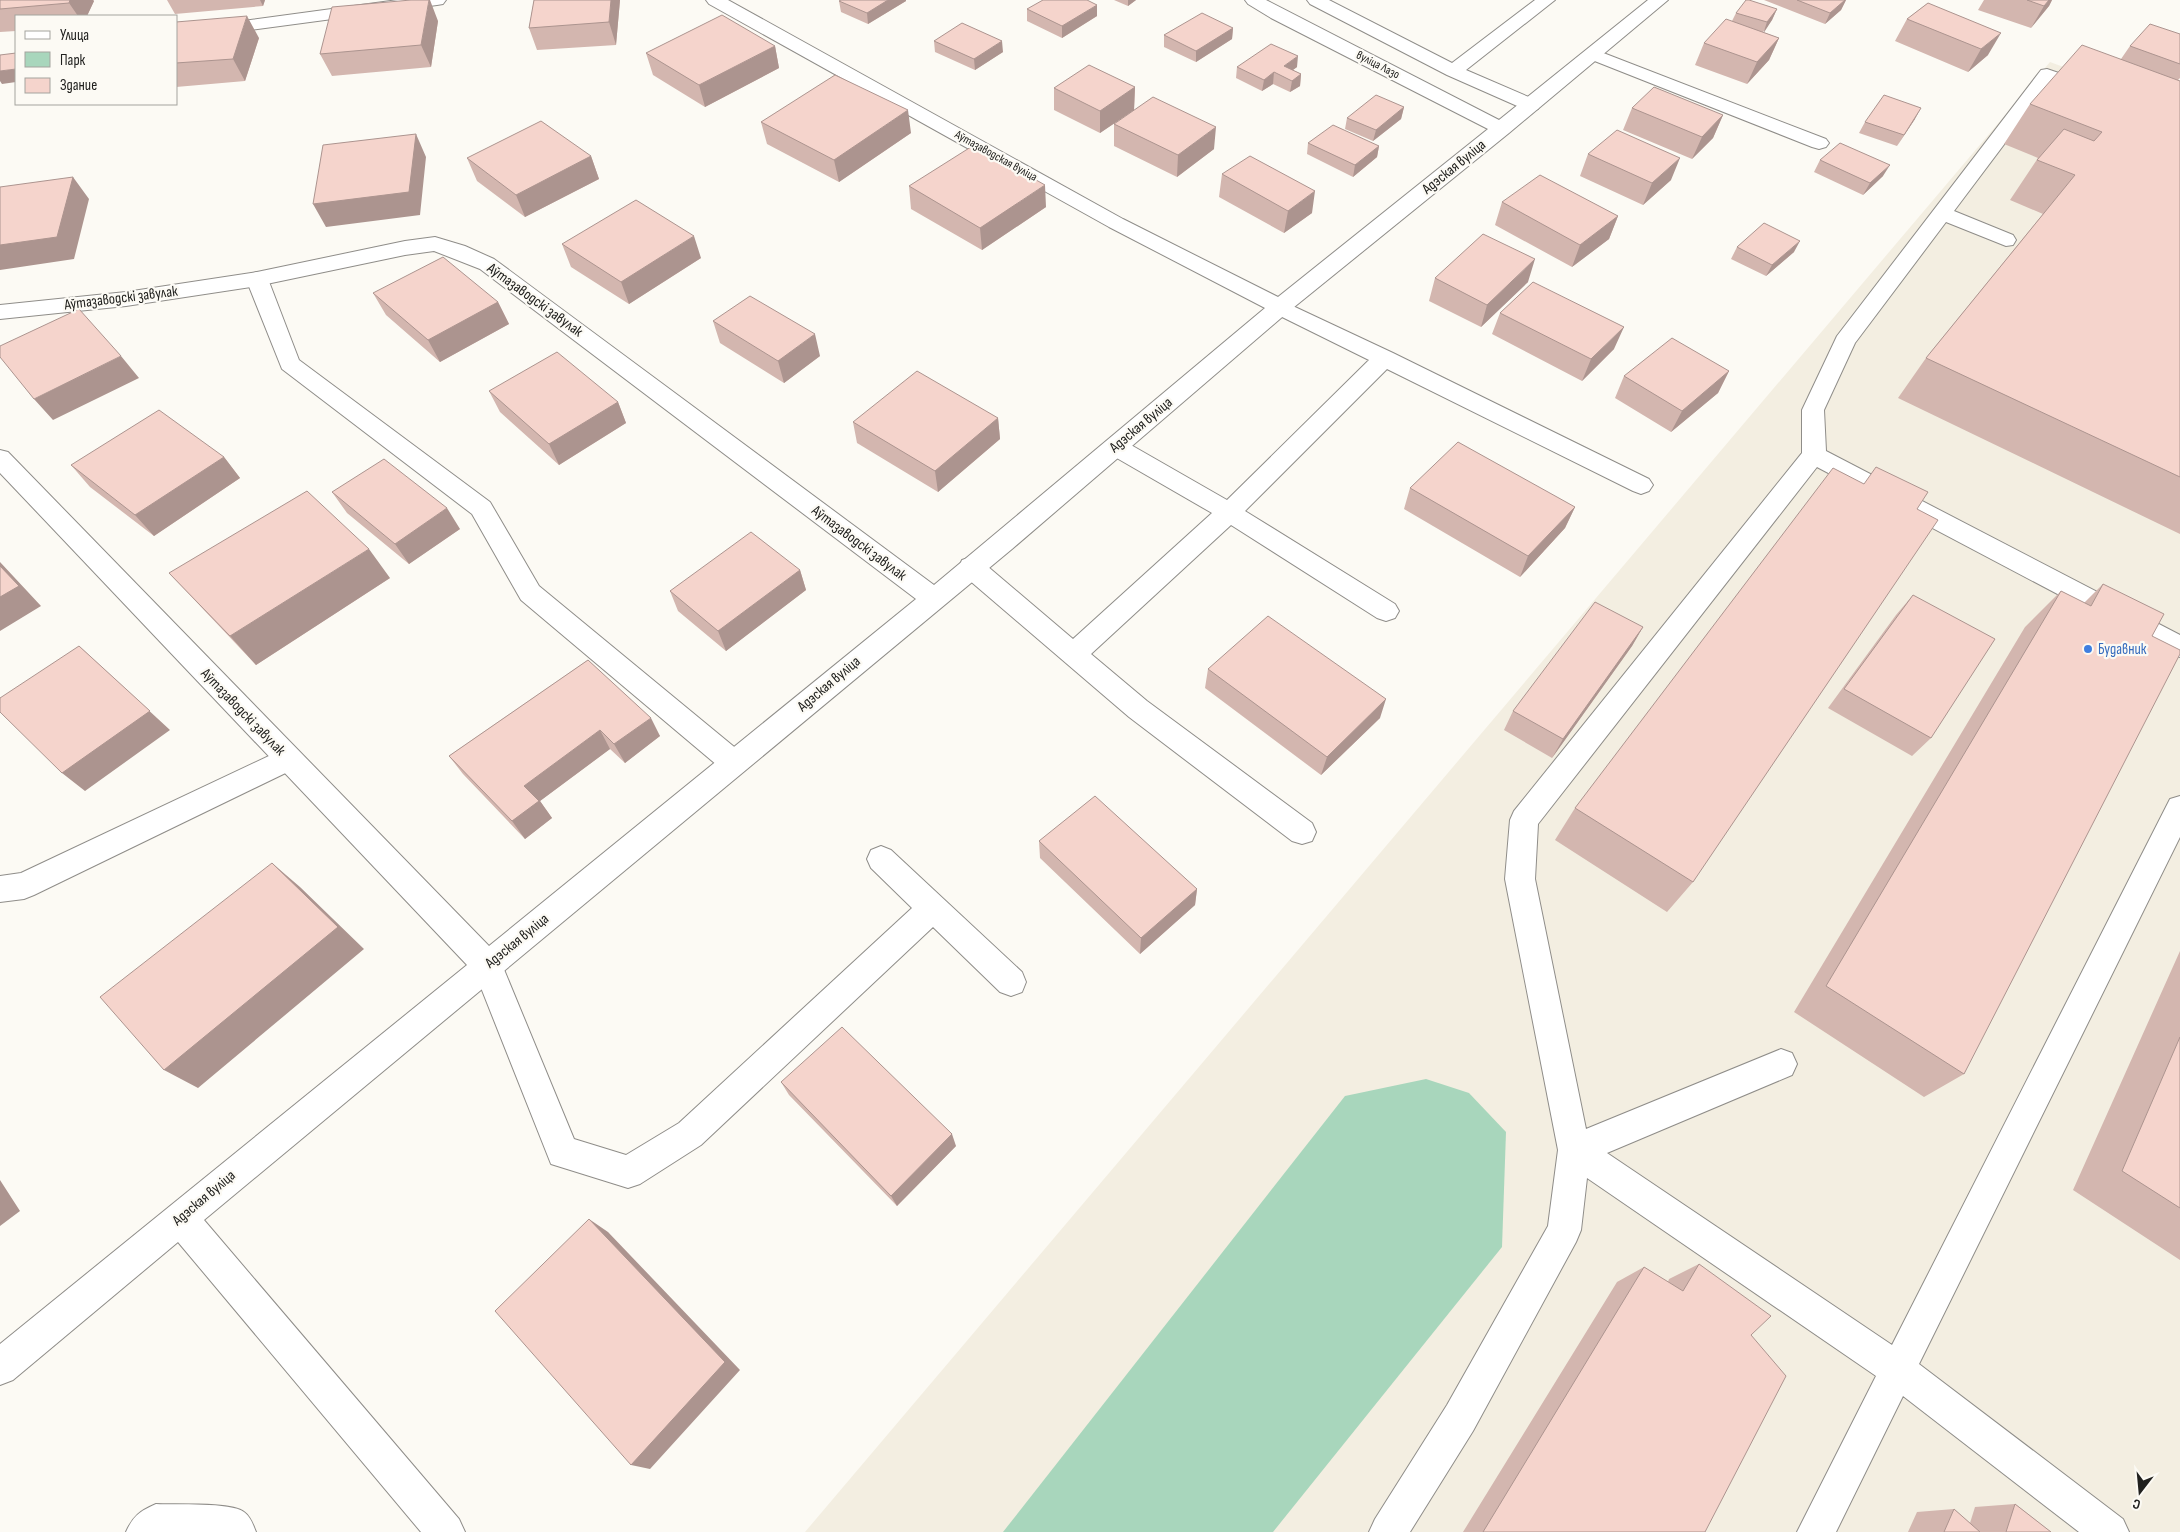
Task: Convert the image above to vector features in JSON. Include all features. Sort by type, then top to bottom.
[{"type":"street","points":[[178,35],[437,0]]},
{"type":"street","name":"Аўтазаводская вуліца","points":[[715,0],[1116,223],[1280,307],[1641,485]]},
{"type":"street","name":"вуліца Лазо","points":[[1254,0],[1277,14],[1502,129]]},
{"type":"street","points":[[1316,0],[1453,72],[1531,105]]},
{"type":"street","points":[[1453,72],[1546,0]]},
{"type":"street","name":"Адэская вуліца","points":[[0,1367],[971,567],[1280,307],[1502,129],[1658,0]]},
{"type":"street","points":[[1594,54],[1819,143]]},
{"type":"street","points":[[1388,1532],[1460,1418],[1564,1230],[1574,1150],[1520,879],[1524,820],[1814,455],[1813,410],[1846,341],[2047,74],[2109,97]]},
{"type":"street","points":[[1942,213],[2006,240]]},
{"type":"street","name":"Аўтазаводскі завулак","points":[[0,312],[126,299],[257,279],[404,248],[434,244],[458,251],[488,264],[932,598]]},
{"type":"street","points":[[257,279],[290,364],[481,508],[530,593],[734,763]]},
{"type":"street","points":[[1074,654],[1230,512],[1385,358]]},
{"type":"street","points":[[1116,446],[1230,512],[1386,611]]},
{"type":"street","points":[[1814,455],[2180,647]]},
{"type":"street","name":"Аўтазаводскі завулак","points":[[0,458],[487,965]]},
{"type":"street","points":[[971,567],[1138,709],[1302,832]]},
{"type":"street","points":[[0,889],[24,886],[288,759]]},
{"type":"street","points":[[1816,1532],[2180,808]]},
{"type":"street","points":[[881,859],[1011,982]]},
{"type":"street","points":[[487,965],[563,1152],[628,1172],[690,1134],[933,908]]},
{"type":"street","points":[[1574,1150],[1781,1064]]},
{"type":"street","points":[[1574,1150],[1898,1370],[2110,1532]]},
{"type":"street","points":[[180,1218],[446,1532]]},
{"type":"street","points":[[144,1532],[156,1523],[231,1525],[237,1532]]},
{"type":"shaded area","points":[[2050,62],[2180,110],[2180,1532],[805,1532]]},
{"type":"green space","points":[[1426,1079],[1469,1093],[1506,1132],[1502,1247],[1273,1532],[1003,1532],[1345,1096]]},
{"type":"building","points":[[0,0],[70,0],[69,3],[0,9]]},
{"type":"building","points":[[429,0],[421,45],[320,54],[332,7]]},
{"type":"building","points":[[534,0],[611,0],[609,22],[529,28]]},
{"type":"building","points":[[888,0],[867,13],[839,1]]},
{"type":"building","points":[[1043,0],[1087,0],[1097,5],[1062,26],[1027,9]]},
{"type":"building","points":[[1746,0],[1777,9],[1767,22],[1736,13]]},
{"type":"building","points":[[1797,0],[1845,0],[1830,13]]},
{"type":"building","points":[[2027,0],[2049,0],[2044,6]]},
{"type":"building","points":[[1928,3],[2001,33],[1981,49],[1907,19]]},
{"type":"building","points":[[1202,13],[1233,28],[1196,51],[1164,35]]},
{"type":"building","points":[[722,15],[775,46],[699,85],[646,53]]},
{"type":"building","points":[[247,16],[233,59],[178,63],[178,22]]},
{"type":"building","points":[[1726,19],[1779,38],[1757,62],[1704,43]]},
{"type":"building","points":[[962,23],[1002,41],[974,59],[934,41]]},
{"type":"building","points":[[2150,24],[2180,34],[2180,64],[2130,46]]},
{"type":"building","points":[[1271,44],[1298,56],[1284,66],[1301,74],[1292,81],[1274,72],[1264,80],[1237,67]]},
{"type":"building","points":[[2082,45],[2180,81],[2180,477],[1926,358],[2075,175],[2037,160],[2064,129],[2094,141],[2102,132],[2030,104]]},
{"type":"building","points":[[15,53],[15,69],[0,71],[0,55]]},
{"type":"building","points":[[1089,65],[1135,87],[1100,111],[1054,88]]},
{"type":"building","points":[[835,75],[908,110],[834,160],[761,122]]},
{"type":"building","points":[[1654,87],[1723,115],[1702,137],[1632,108]]},
{"type":"building","points":[[1376,95],[1404,107],[1376,130],[1347,118]]},
{"type":"building","points":[[1884,95],[1921,108],[1904,135],[1865,122]]},
{"type":"building","points":[[1153,97],[1216,127],[1178,155],[1114,124]]},
{"type":"building","points":[[541,121],[591,156],[516,195],[467,158]]},
{"type":"building","points":[[1333,125],[1379,146],[1355,165],[1308,143]]},
{"type":"building","points":[[1617,130],[1680,158],[1652,183],[1588,154]]},
{"type":"building","points":[[416,134],[409,192],[313,204],[323,145]]},
{"type":"building","points":[[1840,143],[1890,165],[1870,183],[1820,160]]},
{"type":"building","points":[[974,145],[1045,185],[980,228],[909,186]]},
{"type":"building","points":[[1250,156],[1315,191],[1288,211],[1222,174]]},
{"type":"building","points":[[1540,175],[1618,216],[1580,245],[1502,202]]},
{"type":"building","points":[[73,177],[57,237],[0,245],[0,187]]},
{"type":"building","points":[[636,200],[694,236],[621,282],[562,244]]},
{"type":"building","points":[[1764,223],[1800,241],[1772,265],[1737,247]]},
{"type":"building","points":[[1483,234],[1535,259],[1487,305],[1435,278]]},
{"type":"building","points":[[443,257],[498,302],[428,340],[373,293]]},
{"type":"building","points":[[1533,282],[1624,327],[1591,359],[1500,313]]},
{"type":"building","points":[[750,296],[815,334],[778,361],[713,321]]},
{"type":"building","points":[[79,309],[121,356],[34,399],[0,357],[0,346]]},
{"type":"building","points":[[1672,338],[1729,371],[1682,411],[1624,376]]},
{"type":"building","points":[[557,352],[618,402],[549,444],[489,391]]},
{"type":"building","points":[[917,371],[998,418],[935,471],[853,422]]},
{"type":"building","points":[[159,410],[224,457],[135,515],[71,465]]},
{"type":"building","points":[[1458,442],[1575,507],[1528,556],[1410,488]]},
{"type":"building","points":[[384,459],[447,508],[395,544],[332,492]]},
{"type":"building","points":[[1876,467],[1928,492],[1917,509],[1938,520],[1693,882],[1575,808],[1833,468],[1864,484]]},
{"type":"building","points":[[307,491],[369,549],[230,636],[169,573]]},
{"type":"building","points":[[751,532],[800,570],[718,631],[670,591]]},
{"type":"building","points":[[0,566],[19,586],[0,597]]},
{"type":"building","points":[[2103,584],[2164,614],[2152,636],[2180,650],[2180,654],[1964,1074],[1826,986],[2061,591],[2091,606]]},
{"type":"building","points":[[1913,595],[1995,639],[1931,738],[1844,689]]},
{"type":"building","points":[[1595,602],[1643,627],[1563,739],[1513,711]]},
{"type":"building","points":[[1268,616],[1386,699],[1327,757],[1208,669]]},
{"type":"building","points":[[79,646],[150,711],[62,773],[0,712],[0,698]]},
{"type":"building","points":[[588,660],[651,718],[614,744],[600,730],[524,786],[539,801],[512,821],[449,756]]},
{"type":"building","points":[[1095,796],[1197,889],[1141,938],[1039,841]]},
{"type":"building","points":[[272,863],[338,927],[164,1070],[100,997]]},
{"type":"building","points":[[842,1027],[952,1134],[891,1196],[781,1082]]},
{"type":"building","points":[[2180,1037],[2180,1208],[2122,1171]]},
{"type":"building","points":[[589,1219],[725,1362],[631,1465],[495,1311]]},
{"type":"building","points":[[1699,1264],[1771,1316],[1751,1335],[1786,1376],[1705,1532],[1483,1532],[1644,1267],[1683,1291]]},
{"type":"building","points":[[2015,1504],[2051,1532],[2006,1532]]},
{"type":"building","points":[[1954,1509],[1980,1532],[1944,1532]]},
{"type":"place","name":"Будавник","points":[[2088,649]]}]
